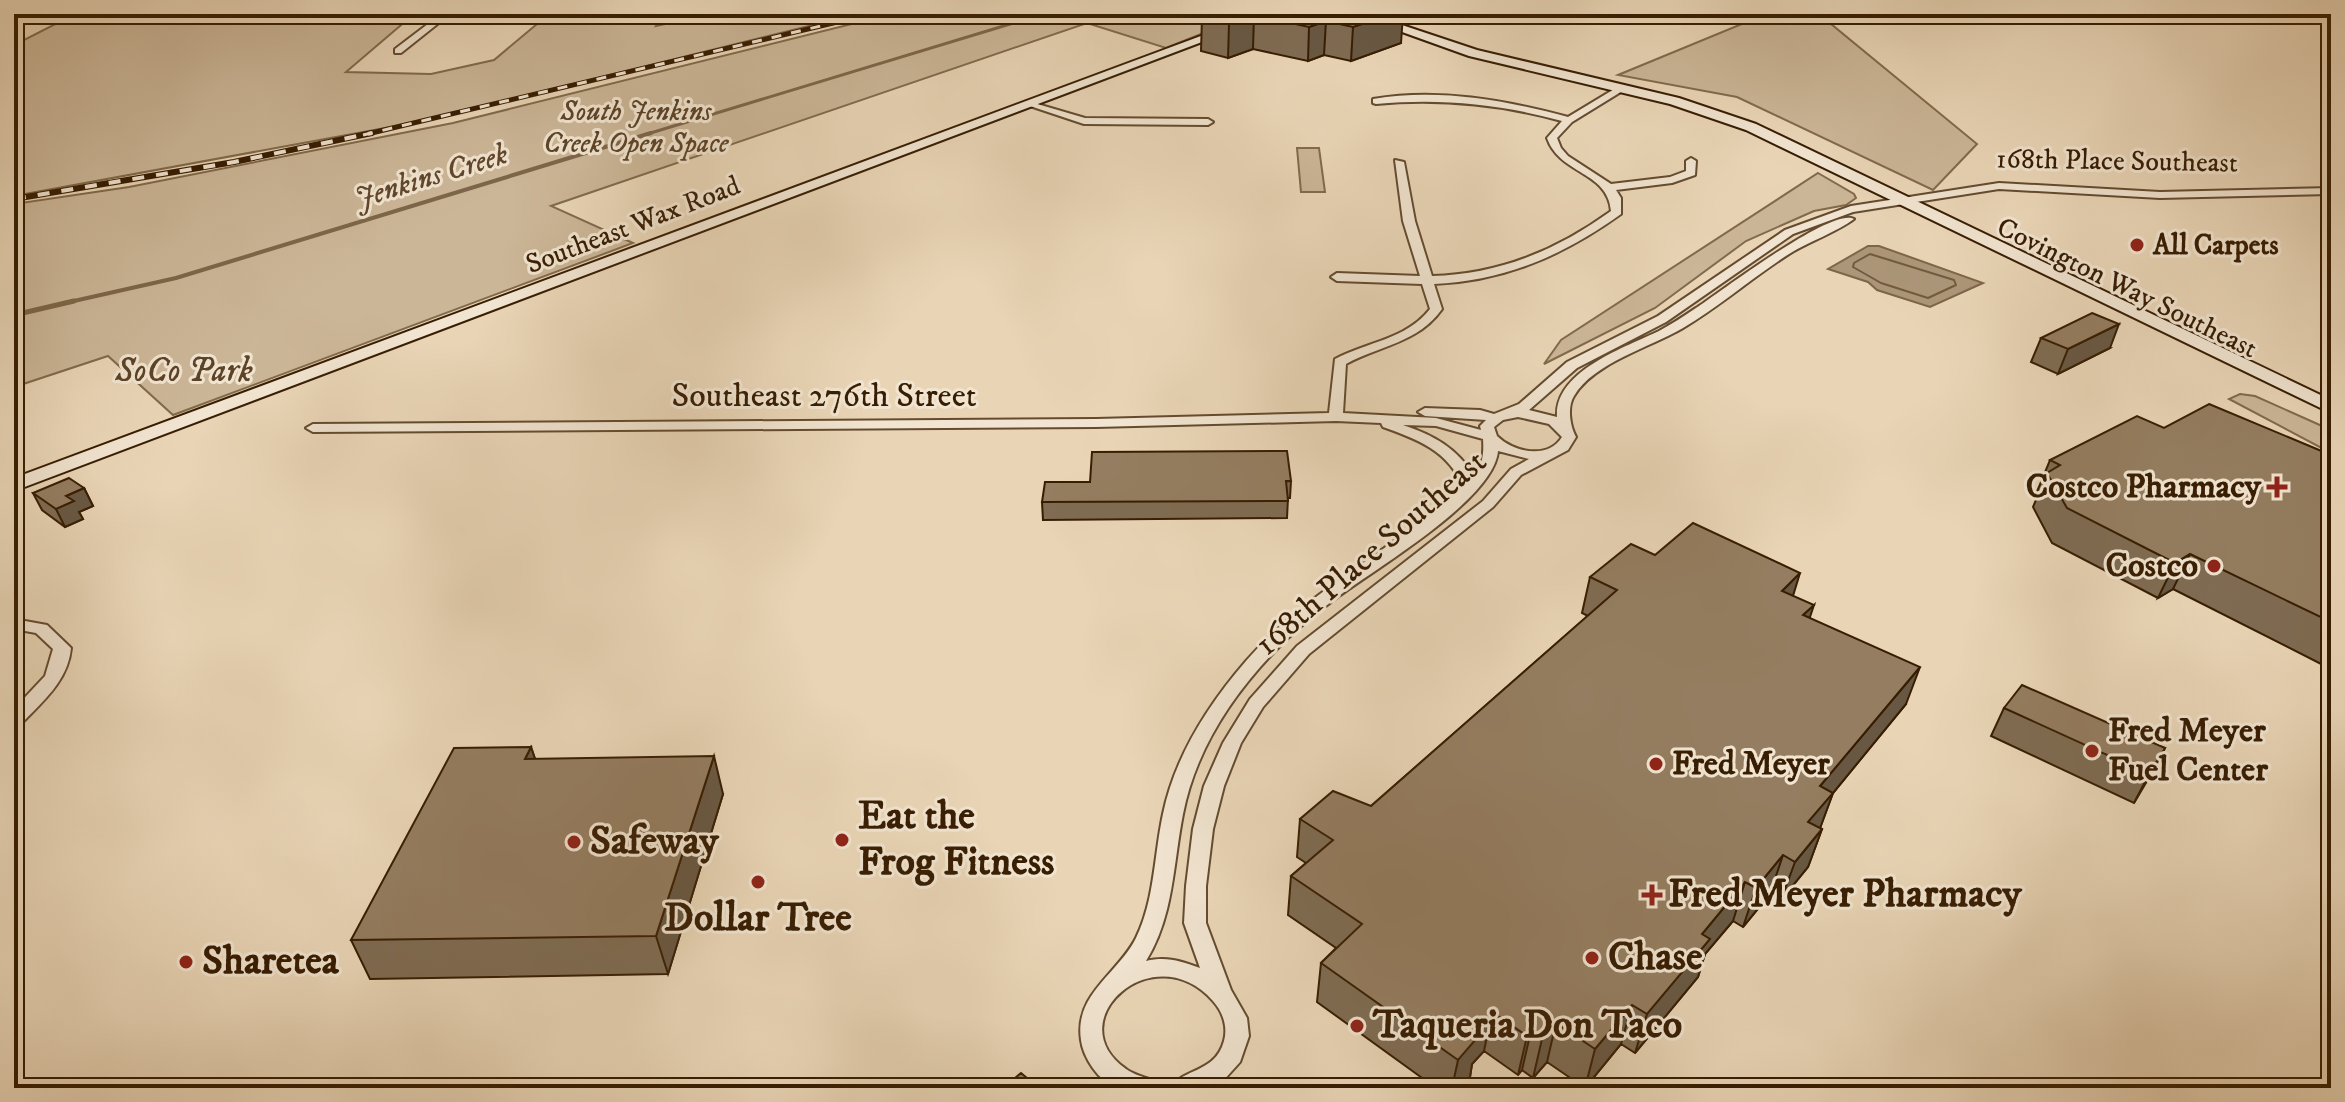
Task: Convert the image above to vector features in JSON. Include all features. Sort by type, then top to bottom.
[{"type":"street","points":[[398,51],[446,14]]},
{"type":"street","name":"Southeast Wax Road","points":[[14,485],[1270,14]]},
{"type":"street","name":"Covington Way Southeast","points":[[1358,14],[1473,53],[1674,101],[1751,127],[1903,203],[1941,216],[2331,407]]},
{"type":"street","points":[[1337,277],[1425,278],[1491,274],[1535,259],[1595,228],[1617,212],[1616,196],[1610,187],[1559,153],[1553,144],[1556,131],[1569,120],[1621,88]]},
{"type":"street","points":[[1376,101],[1474,99],[1502,102],[1569,120]]},
{"type":"street","points":[[1030,103],[1084,121],[1208,122]]},
{"type":"street","points":[[1610,187],[1672,180],[1691,173],[1691,161]]},
{"type":"street","points":[[1336,417],[1340,362],[1358,351],[1411,333],[1430,321],[1436,309],[1409,221],[1399,162]]},
{"type":"street","name":"168th Place Southeast","points":[[1115,1081],[1091,1042],[1089,1025],[1093,1009],[1141,950],[1155,920],[1166,842],[1178,793],[1212,719],[1232,689],[1271,645],[1433,522],[1471,487],[1489,465],[1487,426],[1496,417],[1524,407],[1572,365],[1662,319],[1789,232],[1851,209],[1999,186],[2160,195],[2331,191]]},
{"type":"street","name":"Covington Way Southeast","points":[[1903,203],[1925,219],[2070,295],[2331,417]]},
{"type":"street","name":"168th Place Southeast","points":[[1566,430],[1563,404],[1569,392],[1597,368],[1680,324],[1810,236],[1845,220],[1903,203]]},
{"type":"street","points":[[2070,295],[2165,334],[2180,333]]},
{"type":"street","name":"Southeast 276th Street","points":[[1336,417],[1370,410],[1496,417],[1518,413],[1541,415],[1566,430]]},
{"type":"street","name":"Southeast 276th Street","points":[[313,428],[1096,423],[1336,417],[1436,422],[1489,437],[1516,453],[1551,453]]},
{"type":"street","name":"Southeast 276th Street","points":[[1375,420],[1418,434],[1443,449],[1463,469],[1471,487]]},
{"type":"street","points":[[1551,453],[1567,444],[1566,430]]},
{"type":"street","name":"168th Place Southeast","points":[[1205,1083],[1224,1064],[1236,1038],[1233,1010],[1220,991],[1195,923],[1203,829],[1214,786],[1232,743],[1279,673],[1303,650],[1488,504],[1516,472],[1551,453]]},
{"type":"street","points":[[14,624],[41,629],[62,648],[58,670],[14,720]]},
{"type":"street","points":[[1115,981],[1135,971],[1157,967],[1180,968],[1198,974],[1220,991]]},
{"type":"street","points":[[1115,1081],[1146,1088]]},
{"type":"street","points":[[1184,1088],[1205,1083]]},
{"type":"green space","points":[[75,14],[414,14],[346,72],[431,74],[494,60],[549,14],[664,14],[656,26],[712,14],[858,14],[423,121],[14,196],[14,45]]},
{"type":"green space","points":[[892,14],[1251,14],[1166,48],[1087,23],[551,206],[633,243],[173,415],[108,356],[14,387],[14,204],[129,187],[453,123]]},
{"type":"green space","points":[[1766,14],[1853,14],[1825,19],[1977,144],[1933,190],[1737,97],[1618,75]]},
{"type":"green space","points":[[1297,148],[1319,148],[1325,192],[1301,192]]},
{"type":"green space","points":[[1818,173],[1856,198],[1846,205],[1814,211],[1746,241],[1655,308],[1544,364],[1561,340]]},
{"type":"green space","points":[[2240,394],[2255,396],[2331,430],[2331,453],[2229,399]]},
{"type":"water","points":[[1868,246],[1879,246],[1983,283],[1930,307],[1877,290],[1868,282],[1828,269]]},
{"type":"building","points":[[1211,14],[1391,14],[1353,27],[1326,21],[1309,27],[1254,15],[1229,24],[1202,17]]},
{"type":"building","points":[[2092,313],[2119,324],[2068,349],[2041,338]]},
{"type":"building","name":"Costco","points":[[2209,404],[2331,455],[2331,622],[2190,554],[2175,563],[2067,508],[2047,473],[2060,465],[2050,460],[2137,416],[2164,428]]},
{"type":"building","points":[[1287,451],[1291,481],[1286,481],[1288,501],[1042,502],[1045,482],[1090,482],[1092,452]]},
{"type":"building","points":[[69,478],[84,488],[66,496],[74,501],[56,509],[33,493]]},
{"type":"building","name":"Fred Meyer","points":[[1693,523],[1800,573],[1782,591],[1814,605],[1803,615],[1920,667],[1820,786],[1833,793],[1808,822],[1822,829],[1795,862],[1783,855],[1756,888],[1745,882],[1702,934],[1710,939],[1647,1014],[1632,1005],[1595,1049],[1556,1023],[1542,1039],[1531,1031],[1527,1036],[1492,1012],[1472,1034],[1477,1038],[1458,1060],[1321,963],[1362,924],[1291,876],[1333,840],[1300,819],[1333,791],[1371,806],[1617,590],[1590,577],[1631,544],[1655,555]]},
{"type":"building","points":[[2022,685],[2165,748],[2149,774],[2004,708]]},
{"type":"building","name":"Safeway","points":[[531,747],[525,759],[714,756],[656,936],[351,940],[454,748]]},
{"type":"building","points":[[1021,1073],[1039,1088],[1003,1088]]},
{"type":"waterway","name":"Jenkins Creek","points":[[644,135],[1043,14]]},
{"type":"waterway","name":"Jenkins Creek","points":[[65,303],[176,278],[651,133]]},
{"type":"waterway","name":"Jenkins Creek","points":[[14,315],[74,301]]},
{"type":"railway","points":[[367,134],[871,14]]},
{"type":"railway","points":[[367,134],[372,133]]},
{"type":"railway","points":[[14,199],[234,162],[367,134]]},
{"type":"place","name":"All Carpets","points":[[2137,245]]},
{"type":"place","name":"Costco Pharmacy","points":[[2277,487]]},
{"type":"place","name":"Costco","points":[[2214,566]]},
{"type":"place","name":"Fred Meyer Fuel Center","points":[[2092,751]]},
{"type":"place","name":"Fred Meyer","points":[[1656,764]]},
{"type":"place","name":"Eat the Frog Fitness","points":[[842,840]]},
{"type":"place","name":"Safeway","points":[[574,842]]},
{"type":"place","name":"Dollar Tree","points":[[758,882]]},
{"type":"place","name":"Fred Meyer Pharmacy","points":[[1652,895]]},
{"type":"place","name":"Chase","points":[[1592,958]]},
{"type":"place","name":"Sharetea","points":[[186,962]]},
{"type":"place","name":"Taqueria Don Taco","points":[[1357,1026]]},
{"type":"park label","name":"South Jenkins Creek Open Space","points":[[636,127]]},
{"type":"park label","name":"SoCo Park","points":[[184,371]]}]
